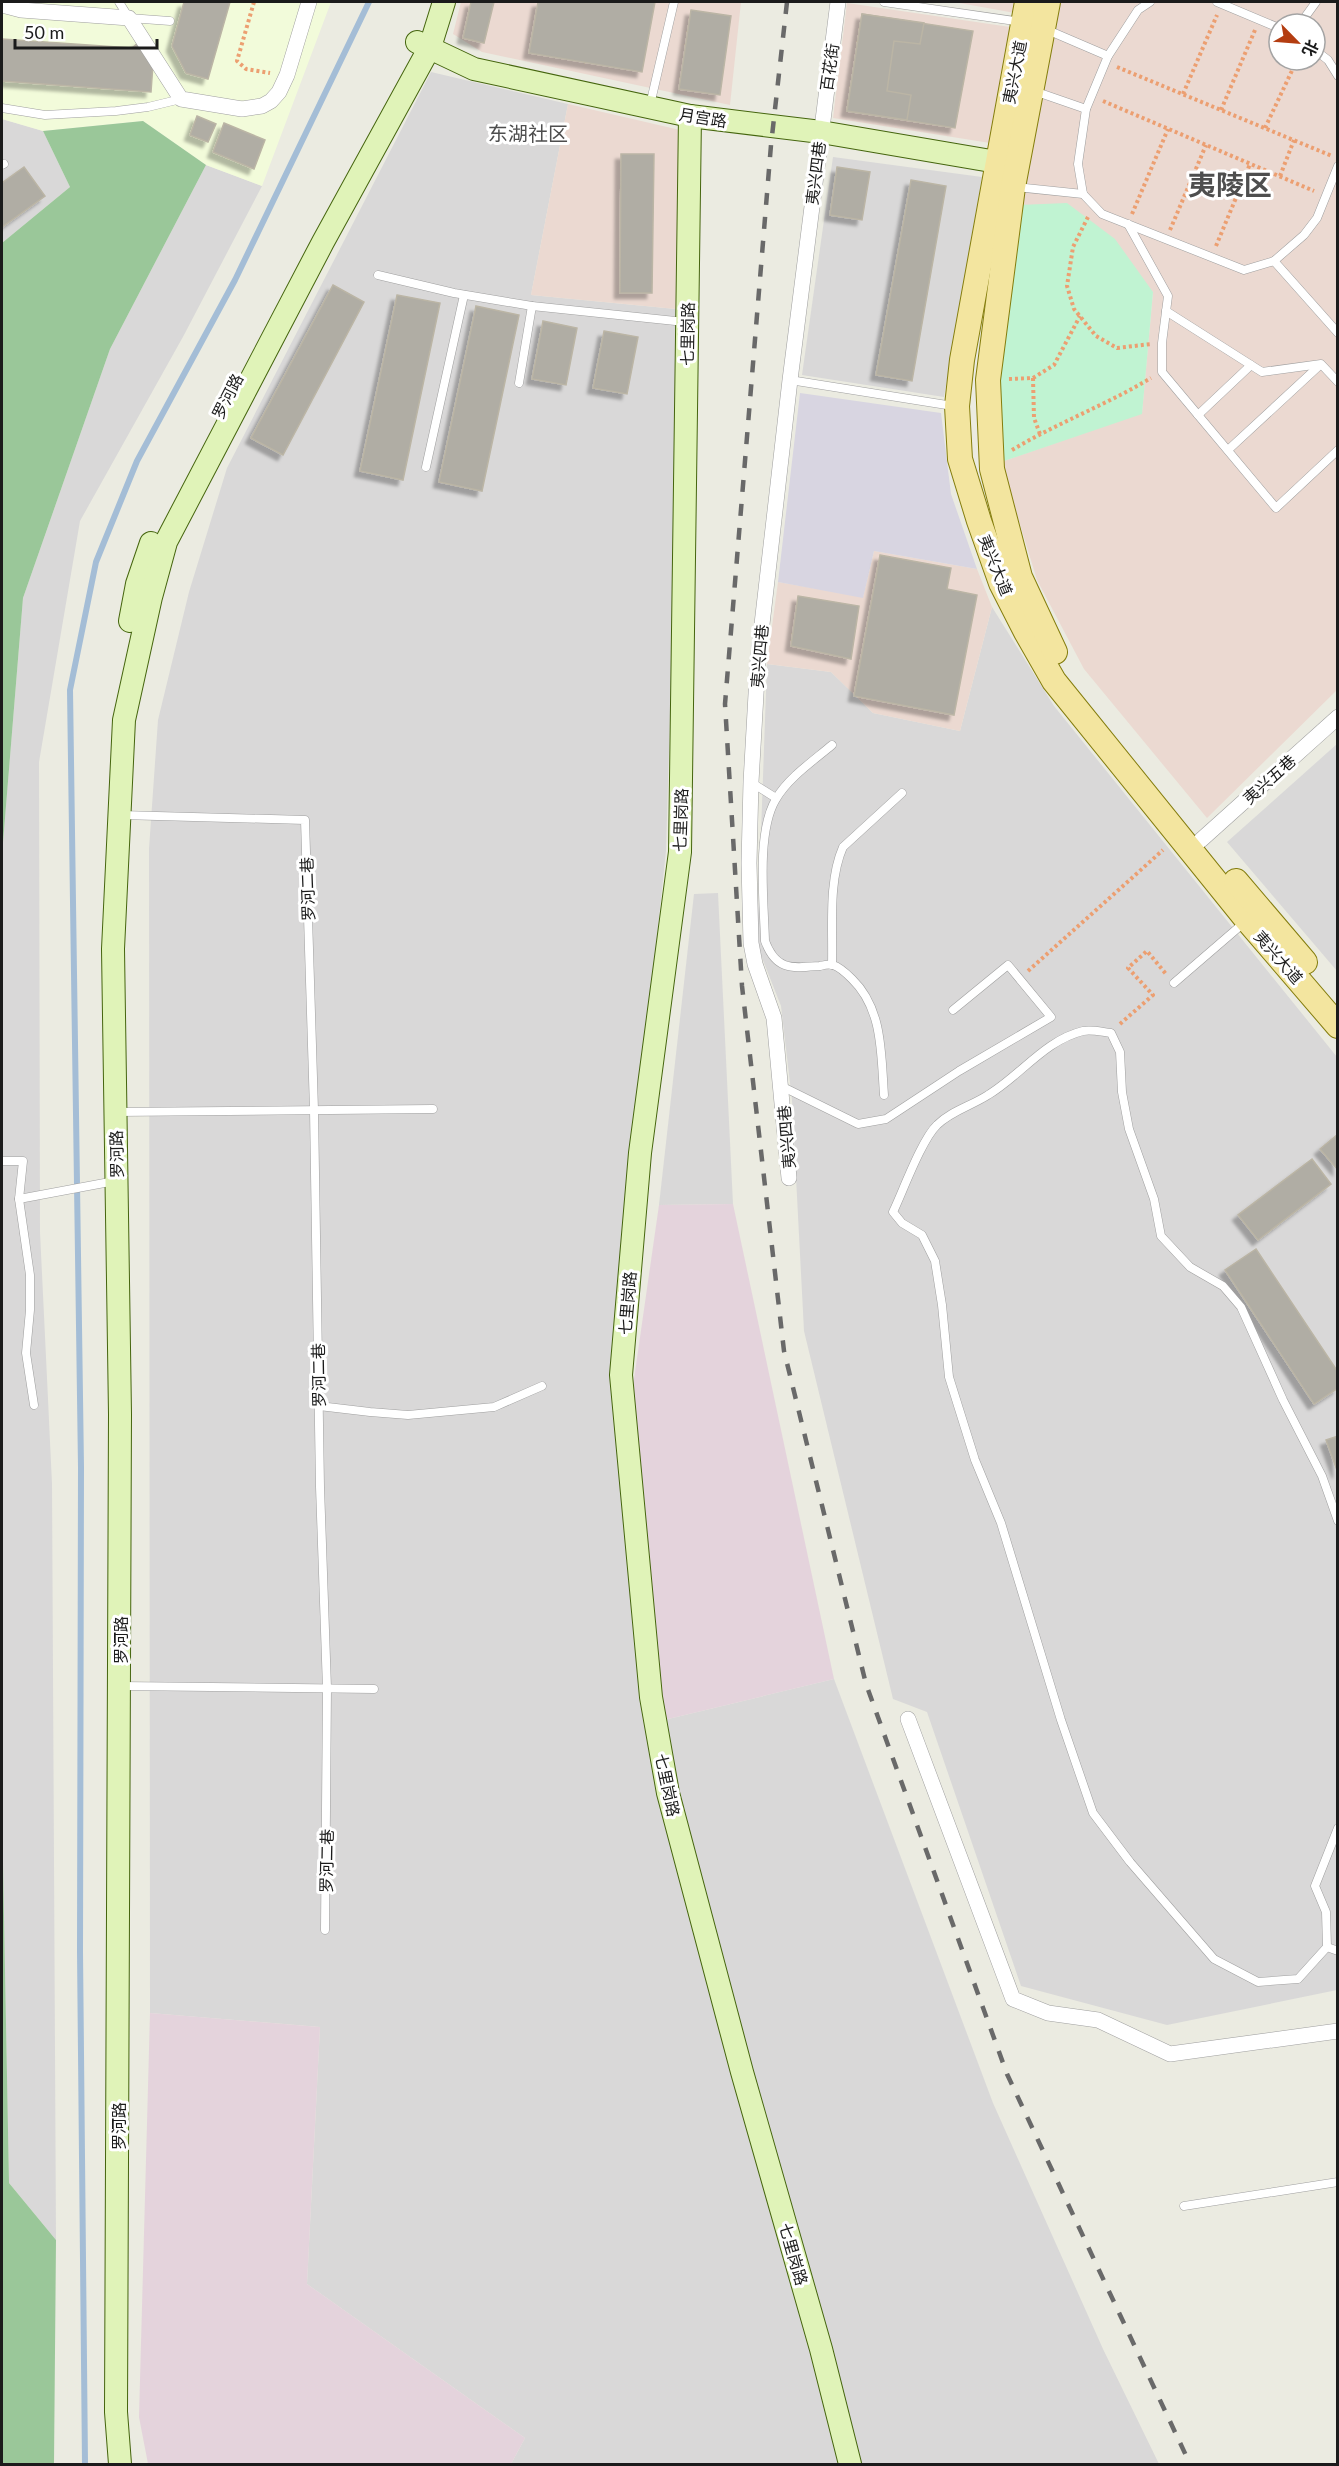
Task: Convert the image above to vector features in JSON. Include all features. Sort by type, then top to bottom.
[{"type":"main road","name":"夷兴大道","points":[[1048,2],[1031,17],[997,162],[962,360],[957,406],[960,459],[1001,583],[1054,681],[1190,838],[1338,1000]]},
{"type":"main road","name":"夷兴大道","points":[[1031,17],[1032,90],[1013,186],[988,380],[992,469],[1020,577],[1044,632],[1066,673],[1190,838],[1247,920],[1338,1026]]},
{"type":"street","points":[[2,4],[21,10],[75,7],[129,18],[181,99],[242,109],[271,101],[279,92],[309,2]]},
{"type":"street","name":"罗河路","points":[[424,44],[428,2]]},
{"type":"street","name":"罗河路","points":[[120,2464],[116,2412],[120,1414],[113,949],[119,815],[109,722],[137,584],[152,540],[311,235],[424,44],[444,2]]},
{"type":"street","name":"百花街","points":[[820,132],[838,2]]},
{"type":"street","name":"月宫路","points":[[424,44],[474,69],[690,116],[820,132],[997,162]]},
{"type":"street","name":"七里岗路","points":[[690,116],[686,577],[680,852],[640,1153],[621,1375],[651,1697],[668,1793],[742,2072],[821,2349],[850,2464]]},
{"type":"street","name":"夷兴四巷","points":[[789,1178],[774,1018],[755,964],[751,943],[749,863],[751,782],[758,659],[820,132]]},
{"type":"street","name":"夷兴五巷","points":[[1190,838],[1338,717]]},
{"type":"street","points":[[908,1719],[1013,1999],[1048,2013],[1098,2020],[1170,2054],[1338,2031]]},
{"type":"lane","points":[[21,10],[35,2]]},
{"type":"lane","points":[[119,2],[129,18],[170,21]]},
{"type":"lane","points":[[650,107],[674,2]]},
{"type":"lane","points":[[884,2],[1031,17],[1107,59]]},
{"type":"lane","points":[[1150,2],[1138,10],[1107,59],[1086,109],[1078,164],[1083,194],[1102,214],[1244,270],[1274,261],[1304,235],[1317,218],[1338,166]]},
{"type":"lane","points":[[1219,2],[1267,23]]},
{"type":"lane","points":[[1327,59],[1338,76]]},
{"type":"lane","points":[[1032,90],[1086,109]]},
{"type":"lane","points":[[2,108],[45,116],[126,110],[181,99]]},
{"type":"lane","points":[[1013,186],[1083,194]]},
{"type":"lane","points":[[1128,224],[1168,296],[1162,343],[1162,372],[1276,508],[1338,450]]},
{"type":"lane","points":[[1274,261],[1338,333]]},
{"type":"lane","points":[[378,275],[464,295],[532,306],[687,322]]},
{"type":"lane","points":[[426,467],[464,295]]},
{"type":"lane","points":[[519,382],[532,306]]},
{"type":"lane","points":[[1166,311],[1262,372],[1321,364]]},
{"type":"lane","points":[[1321,364],[1338,382]]},
{"type":"lane","points":[[1228,450],[1321,364]]},
{"type":"lane","points":[[1198,415],[1251,365]]},
{"type":"lane","points":[[790,380],[957,406]]},
{"type":"lane","points":[[832,745],[798,774],[776,798],[768,816],[764,840],[765,941],[769,952],[777,962],[787,968],[832,964],[846,973],[861,988],[870,1004],[880,1034],[884,1095]]},
{"type":"lane","points":[[751,782],[776,798]]},
{"type":"lane","points":[[832,964],[832,915],[838,857],[843,847],[902,793]]},
{"type":"lane","name":"罗河二巷","points":[[119,815],[305,820],[327,1688],[325,1930]]},
{"type":"lane","points":[[1174,983],[1247,920]]},
{"type":"lane","points":[[781,1086],[858,1124],[886,1119],[959,1071],[1052,1017],[1008,965],[953,1010]]},
{"type":"lane","points":[[1338,1521],[1322,1476],[1283,1400],[1241,1307],[1223,1286],[1190,1267],[1161,1236],[1154,1199],[1129,1129],[1122,1092],[1120,1052],[1111,1033],[1084,1031],[1061,1041],[1028,1063],[989,1095],[957,1110],[935,1126],[893,1212],[902,1223],[922,1235],[934,1261],[942,1305],[949,1377],[975,1460],[1001,1522],[1061,1720],[1093,1813],[1130,1862],[1214,1959],[1258,1982],[1298,1979],[1327,1947],[1326,1912],[1316,1886],[1338,1828]]},
{"type":"lane","points":[[116,1112],[433,1109]]},
{"type":"lane","points":[[2,1161],[23,1161],[19,1199],[30,1275],[26,1353],[34,1405]]},
{"type":"lane","points":[[19,1199],[116,1181]]},
{"type":"lane","points":[[319,1406],[370,1412],[419,1414],[494,1407],[543,1386]]},
{"type":"lane","points":[[120,1686],[374,1689]]},
{"type":"lane","points":[[1327,1947],[1338,1951]]},
{"type":"lane","points":[[1184,2206],[1338,2182]]},
{"type":"path","points":[[254,2],[237,61],[246,69],[286,75]]},
{"type":"path","points":[[1183,94],[1219,2]]},
{"type":"path","points":[[1221,110],[1259,20]]},
{"type":"path","points":[[1107,59],[1183,94],[1338,158]]},
{"type":"path","points":[[1265,128],[1291,72]]},
{"type":"path","points":[[1091,96],[1326,196]]},
{"type":"path","points":[[1128,224],[1168,129]]},
{"type":"path","points":[[1280,176],[1294,140]]},
{"type":"path","points":[[1166,239],[1206,145]]},
{"type":"path","points":[[1211,257],[1250,164]]},
{"type":"path","points":[[1094,206],[1073,247],[1067,286],[1074,309],[1096,336],[1117,348],[1162,343]]},
{"type":"path","points":[[988,380],[1033,378],[1054,365],[1080,316]]},
{"type":"path","points":[[1006,454],[1040,434],[1120,397],[1162,372]]},
{"type":"path","points":[[1033,378],[1034,418],[1040,434]]},
{"type":"path","points":[[1019,979],[1190,838]]},
{"type":"path","points":[[1111,1033],[1153,995],[1128,968],[1147,951],[1174,983]]},
{"type":"shaded area","points":[[2,2],[331,2],[262,186],[206,165],[143,121],[43,131],[2,119]]},
{"type":"shaded area","points":[[461,2],[741,2],[730,105],[482,52],[453,34]]},
{"type":"shaded area","points":[[954,2],[1017,2],[1015,13]]},
{"type":"shaded area","points":[[1058,2],[1337,2],[1337,690],[1207,818],[1084,669],[1037,580],[1001,462],[1142,413],[1153,292],[1019,205]]},
{"type":"shaded area","points":[[847,3],[1010,27],[990,143],[833,118]]},
{"type":"shaded area","points":[[431,72],[568,104],[531,295],[676,309],[674,580],[666,851],[610,1384],[648,1723],[841,2464],[511,2464],[525,2438],[307,2284],[320,2027],[150,2013],[149,849],[158,720],[189,592],[227,468]]},
{"type":"shaded area","points":[[568,104],[680,130],[676,309],[531,295]]},
{"type":"shaded area","points":[[2,119],[43,131],[70,187],[2,243]]},
{"type":"shaded area","points":[[833,157],[982,177],[944,397],[802,375]]},
{"type":"shaded area","points":[[206,165],[262,186],[184,335],[80,521],[39,762],[40,1232],[52,1483],[56,2240],[9,2183],[2,1809],[2,855],[23,598],[110,349]]},
{"type":"shaded area","points":[[1067,203],[1115,239],[1153,292],[1142,414],[1001,462],[1000,369],[1019,205]]},
{"type":"shaded area","points":[[800,393],[941,413],[951,494],[977,569],[874,551],[863,598],[778,582]]},
{"type":"shaded area","points":[[874,551],[977,569],[992,607],[960,731],[873,713],[831,672],[767,664],[778,582],[863,597]]},
{"type":"shaded area","points":[[992,607],[1054,706],[1337,1057],[1337,1990],[1167,2025],[1021,1986],[927,1712],[893,1699],[804,1331],[792,1100],[781,1006],[757,945],[767,664],[831,672],[873,713],[960,731]]},
{"type":"shaded area","points":[[1337,744],[1337,971],[1227,842]]},
{"type":"shaded area","points":[[718,893],[733,1204],[659,1205],[694,894]]},
{"type":"shaded area","points":[[733,1204],[834,1679],[664,1720],[632,1393],[659,1205]]},
{"type":"shaded area","points":[[834,1679],[993,2103],[1103,2349],[1159,2464],[861,2464],[857,2455],[675,1804],[664,1720]]},
{"type":"shaded area","points":[[150,2013],[320,2027],[307,2284],[525,2438],[511,2464],[148,2464],[139,2417]]},
{"type":"green space","points":[[143,121],[206,165],[110,349],[23,598],[2,855],[2,243],[70,187],[43,131]]},
{"type":"green space","points":[[2,1809],[9,2183],[56,2240],[54,2464],[2,2464]]},
{"type":"building","points":[[184,2],[230,2],[208,79],[186,73],[172,46]]},
{"type":"building","points":[[471,2],[494,2],[484,43],[463,38]]},
{"type":"building","points":[[538,2],[655,2],[642,72],[529,53]]},
{"type":"building","points":[[691,10],[731,16],[720,95],[679,89]]},
{"type":"building","points":[[862,14],[973,31],[955,128],[847,111]]},
{"type":"building","points":[[862,14],[924,23],[920,44],[894,41],[887,91],[911,95],[907,120],[847,111]]},
{"type":"building","points":[[2,39],[132,48],[140,41],[153,64],[151,92],[2,81]]},
{"type":"building","points":[[197,116],[216,124],[208,142],[190,135]]},
{"type":"building","points":[[224,123],[265,140],[254,169],[213,152]]},
{"type":"building","points":[[621,154],[654,154],[652,293],[620,293]]},
{"type":"building","points":[[24,167],[45,196],[2,227],[2,183]]},
{"type":"building","points":[[837,167],[870,172],[862,220],[830,215]]},
{"type":"building","points":[[911,180],[946,186],[912,381],[876,375]]},
{"type":"building","points":[[333,285],[364,302],[283,455],[251,438]]},
{"type":"building","points":[[397,295],[440,303],[403,480],[360,471]]},
{"type":"building","points":[[476,306],[519,315],[482,491],[439,482]]},
{"type":"building","points":[[543,321],[577,328],[566,385],[532,379]]},
{"type":"building","points":[[604,331],[638,337],[627,394],[593,388]]},
{"type":"building","points":[[880,555],[951,568],[947,589],[977,595],[954,715],[854,696]]},
{"type":"building","points":[[798,596],[859,606],[851,659],[791,646]]},
{"type":"building","points":[[1338,1134],[1338,1170],[1320,1149]]},
{"type":"building","points":[[1312,1159],[1331,1184],[1258,1240],[1238,1215]]},
{"type":"building","points":[[1256,1249],[1338,1372],[1338,1388],[1314,1404],[1225,1270]]},
{"type":"building","points":[[1338,1436],[1338,1473],[1326,1440]]},
{"type":"waterway","points":[[85,2464],[80,1951],[81,1467],[70,690],[96,562],[137,461],[235,280],[369,2]]},
{"type":"railway","points":[[787,2],[771,145],[725,704],[742,986],[784,1351],[866,1684],[1007,2074],[1190,2464]]},
{"type":"district","name":"东湖社区","points":[[528,133]]},
{"type":"district","name":"夷陵区","points":[[1230,184]]}]
